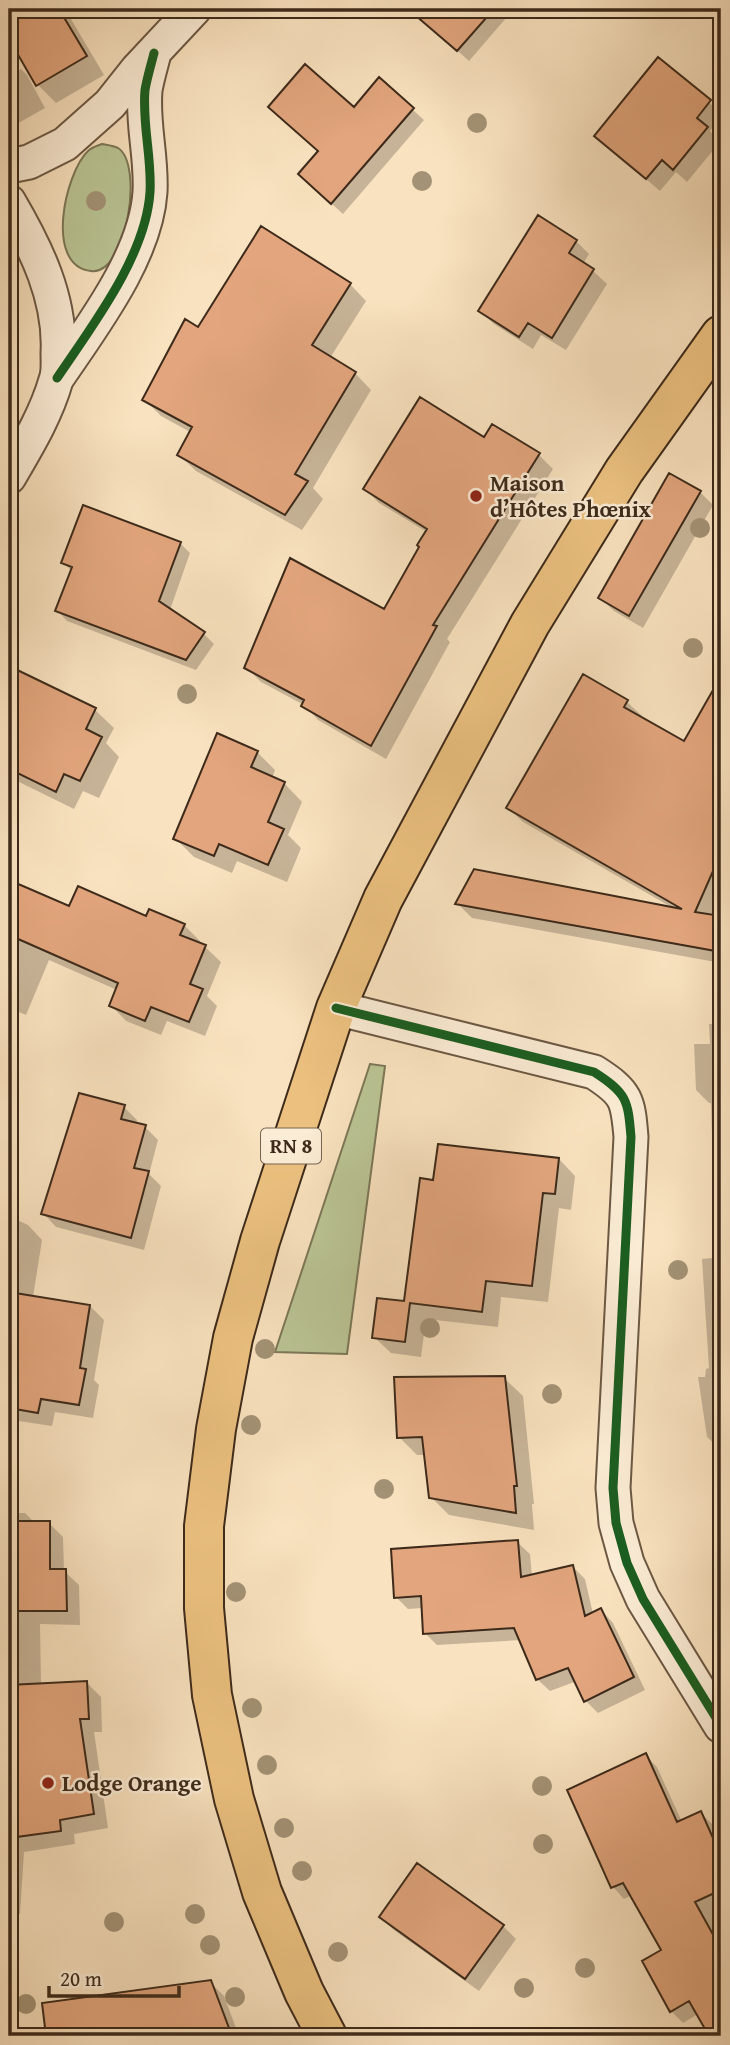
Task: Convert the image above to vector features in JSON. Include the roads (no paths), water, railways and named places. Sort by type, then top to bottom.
[{"type":"main road","name":"RN 8","points":[[327,2036],[304,1992],[262,1892],[234,1799],[212,1695],[204,1608],[204,1526],[216,1429],[233,1338],[260,1241],[336,1008],[383,899],[530,624],[624,471],[721,335]]},
{"type":"street","points":[[9,166],[29,162],[65,144],[110,104],[137,70],[194,9]]},
{"type":"street","points":[[9,477],[38,427],[57,378],[101,314],[142,232],[150,193],[145,90],[154,53]]},
{"type":"street","points":[[9,202],[27,233],[50,288],[60,331],[57,378]]},
{"type":"street","points":[[336,1008],[594,1072],[617,1086],[629,1109],[631,1138],[613,1488],[616,1523],[627,1563],[643,1599],[721,1726]]},
{"type":"place","name":"Maison d’Hôtes Phœnix","points":[[476,496]]},
{"type":"place","name":"Lodge Orange","points":[[48,1783]]}]
